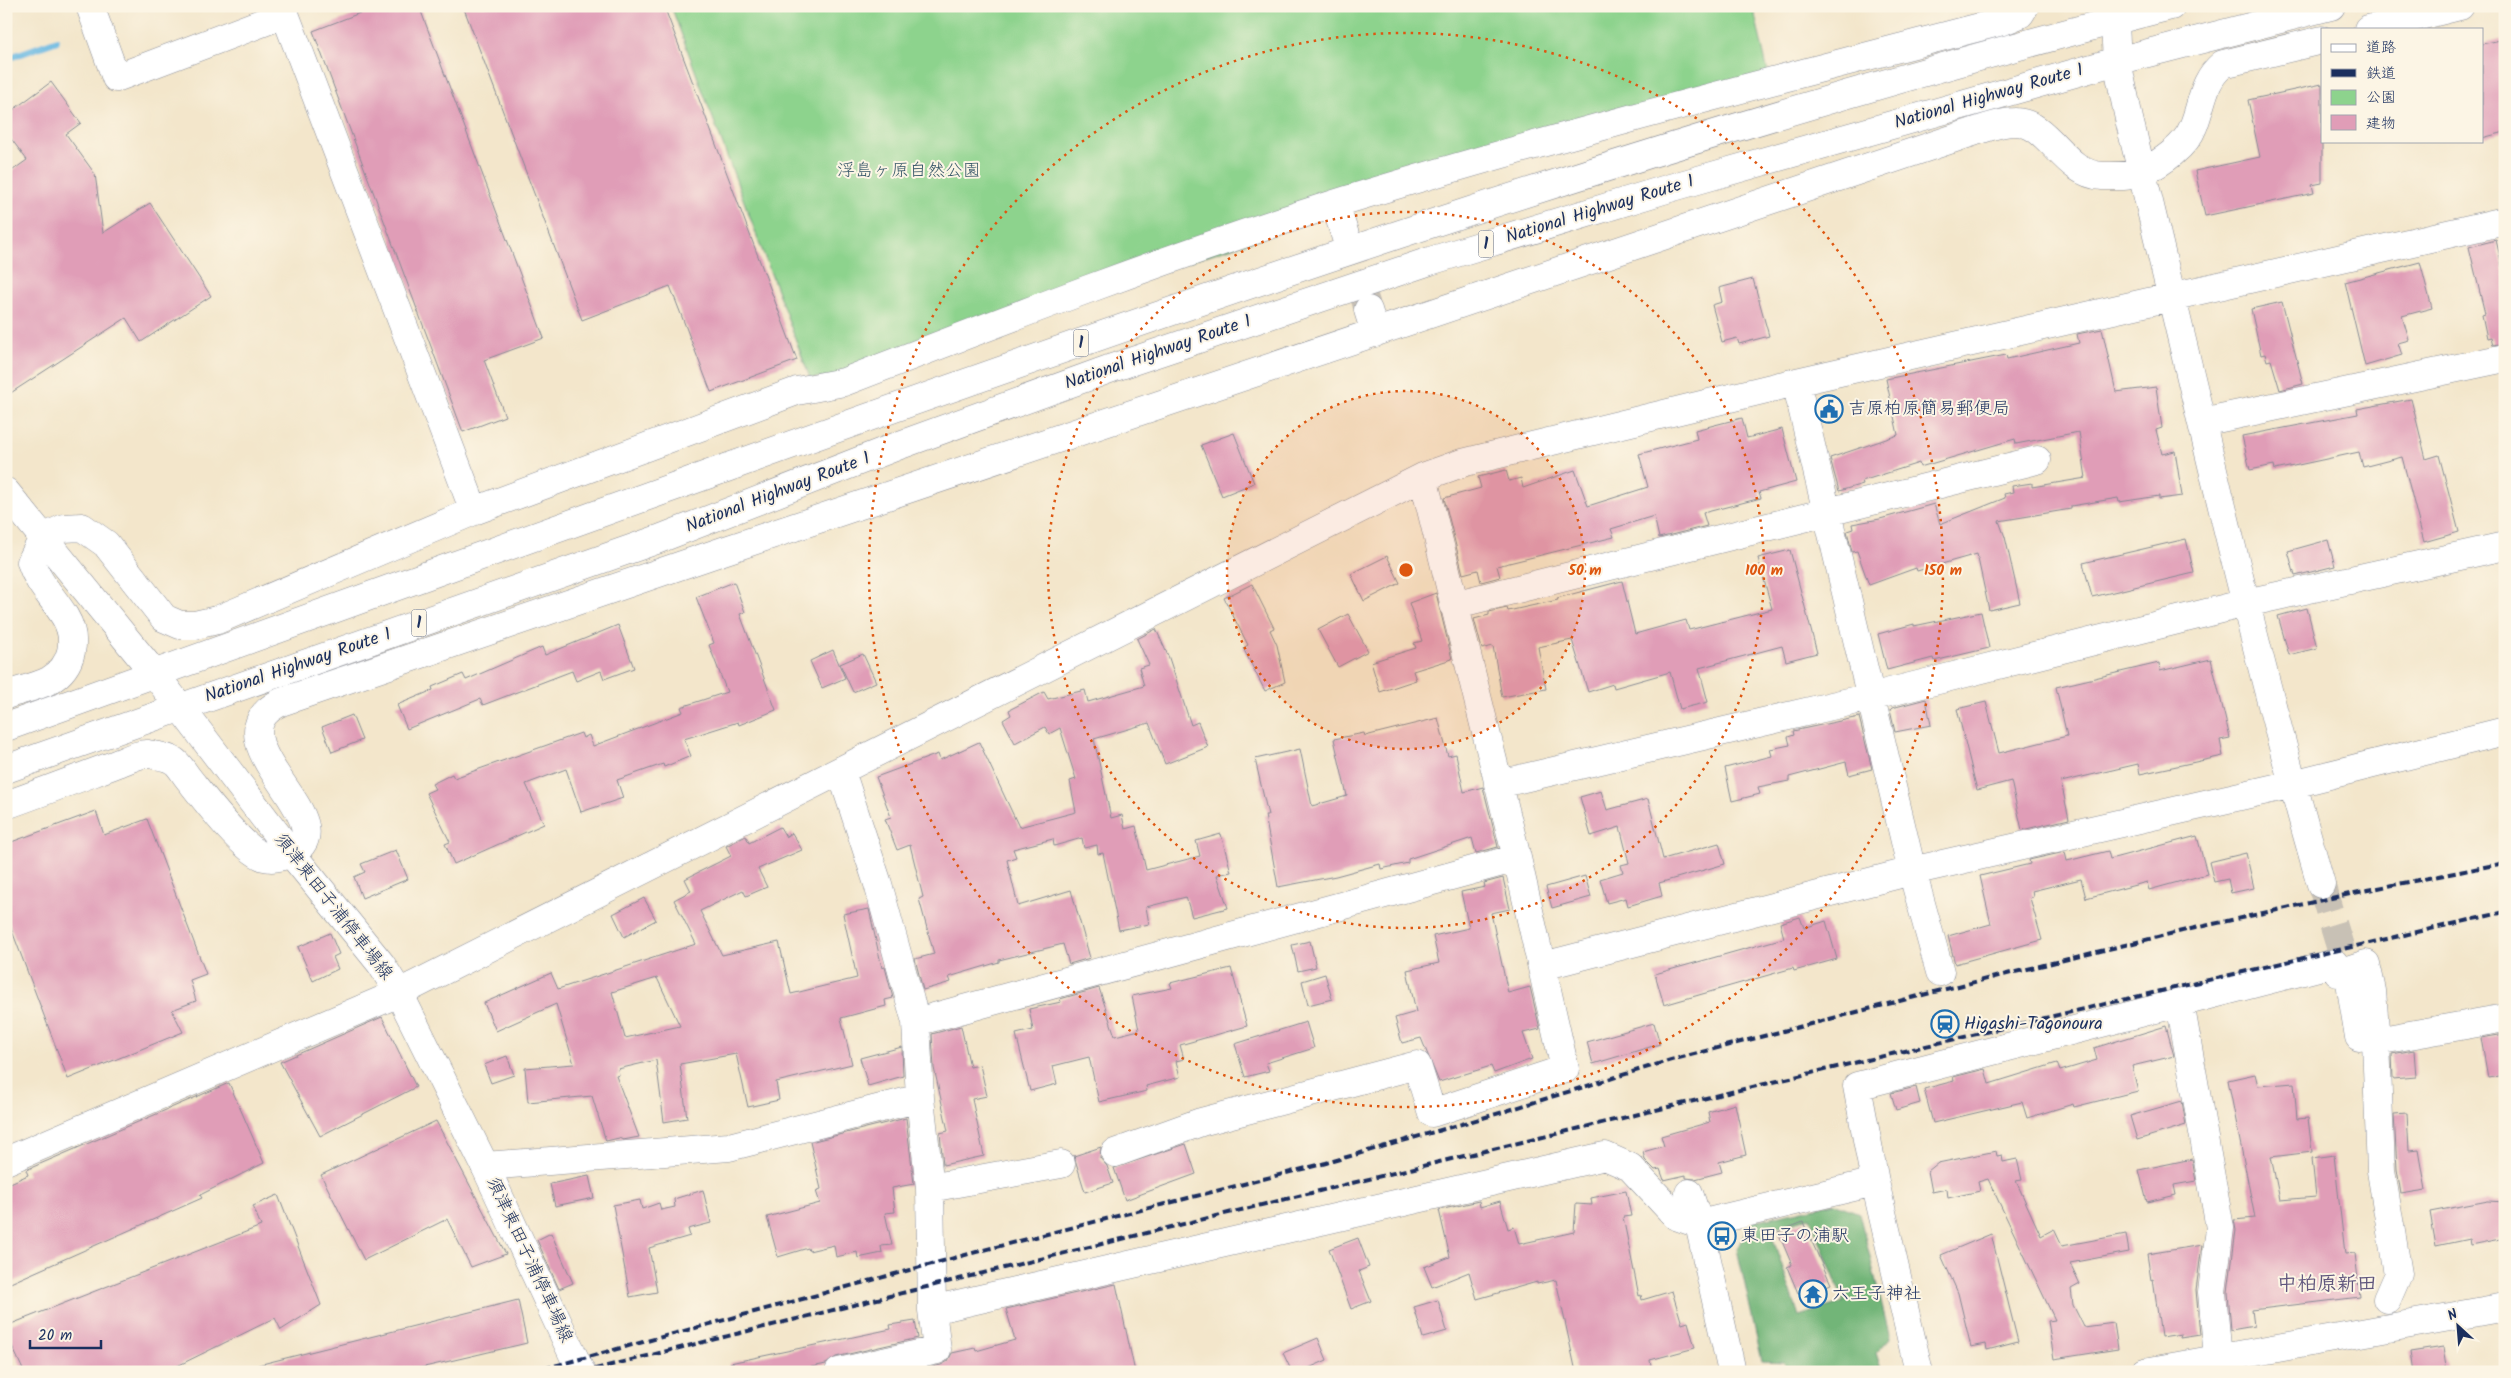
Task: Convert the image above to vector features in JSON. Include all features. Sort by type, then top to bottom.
[{"type":"main road","points":[[90,6],[116,78],[285,14],[474,512]]},
{"type":"main road","points":[[6,695],[50,680],[65,666],[72,651],[72,635],[66,618],[36,577],[32,562],[43,538],[64,528],[82,527],[92,532],[106,544],[164,618],[180,625],[195,625],[217,620],[474,512],[797,392],[844,382],[1142,268],[1335,204],[1619,120],[2002,21],[2020,14],[2026,6]]},
{"type":"main road","name":"National Highway Route 1","points":[[6,728],[154,673],[870,417],[1234,290],[1732,128],[2114,13],[2171,6]]},
{"type":"main road","name":"National Highway Route 1","points":[[6,769],[659,539],[900,445],[1112,368],[1430,261],[1670,188],[2117,61],[2331,6]]},
{"type":"main road","points":[[2372,28],[2460,6]]},
{"type":"main road","points":[[2114,13],[2117,61],[2142,173],[2246,603],[2292,784],[2321,884]]},
{"type":"main road","points":[[6,805],[146,753],[174,761],[216,813],[252,850],[264,857],[278,858],[292,853],[302,842],[306,829],[304,816],[262,754],[258,735],[260,722],[269,708],[723,551],[1372,321],[1966,134],[2014,122],[2026,123],[2038,130],[2075,167],[2096,175],[2114,176],[2142,173],[2185,141],[2193,128],[2206,82],[2213,72],[2223,64],[2321,40]]},
{"type":"main road","points":[[1335,204],[1346,238]]},
{"type":"main road","points":[[6,1161],[399,993],[1423,477],[1462,463],[1796,382],[2172,295],[2505,221]]},
{"type":"main road","points":[[2202,422],[2505,358]]},
{"type":"main road","points":[[1796,382],[1912,871],[1940,972]]},
{"type":"main road","points":[[1453,605],[2037,460]]},
{"type":"main road","points":[[1116,1153],[1201,1122],[1417,1065],[1432,1113],[1565,1069],[1543,966],[1423,477]]},
{"type":"main road","name":"須津東田子浦停車場線","points":[[6,492],[154,673],[292,853],[381,964],[399,993],[485,1166],[581,1372]]},
{"type":"main road","points":[[1498,784],[1870,697],[2246,603],[2505,546]]},
{"type":"main road","points":[[1543,966],[1912,871],[2292,784],[2505,731]]},
{"type":"main road","points":[[839,1372],[939,1361],[932,1310],[930,1188],[920,1098],[916,1022],[878,884],[841,771]]},
{"type":"main road","points":[[916,1022],[1517,858]]},
{"type":"main road","points":[[1919,1372],[1875,1182],[1858,1086],[2334,963],[2338,974],[2366,964],[2372,991],[2376,1040],[2381,1171],[2398,1274],[2387,1299]]},
{"type":"main road","points":[[2349,976],[2358,1027],[2366,1169],[2372,1216],[2392,1326]]},
{"type":"main road","points":[[2180,1003],[2220,1228],[2212,1292],[2218,1358]]},
{"type":"main road","points":[[2376,1040],[2505,1018]]},
{"type":"main road","points":[[485,1166],[729,1148],[920,1098]]},
{"type":"main road","points":[[932,1310],[1605,1156],[1630,1167],[1676,1216],[1699,1224],[1875,1182]]},
{"type":"main road","points":[[930,1188],[1062,1164]]},
{"type":"main road","points":[[1689,1193],[1699,1224],[1732,1372]]},
{"type":"main road","points":[[2145,1372],[2505,1307]]},
{"type":"green space","name":"浮島ヶ原自然公園","points":[[671,6],[1753,6],[1768,73],[833,377],[810,378]]},
{"type":"green space","name":"六王子神社","points":[[1834,1203],[1859,1213],[1890,1338],[1876,1353],[1882,1372],[1787,1372],[1784,1362],[1762,1361],[1737,1249],[1750,1222]],"holes":[[[1810,1217],[1844,1302],[1799,1316],[1770,1230]]]},
{"type":"building","points":[[378,6],[419,6],[544,338],[484,360],[505,416],[463,432],[313,31]]},
{"type":"building","points":[[463,6],[664,6],[797,360],[711,392],[670,286],[582,320]]},
{"type":"building","points":[[2505,39],[2505,132],[2484,137],[2484,44]]},
{"type":"building","points":[[51,82],[81,123],[66,134],[95,174],[103,233],[150,203],[211,296],[141,342],[126,318],[6,396],[6,175],[27,160],[6,132],[6,115]]},
{"type":"building","points":[[2321,84],[2322,183],[2312,185],[2314,193],[2205,216],[2195,171],[2260,157],[2248,100]]},
{"type":"building","points":[[2496,240],[2505,278],[2505,343],[2493,345],[2491,337],[2487,338],[2482,315],[2485,314],[2469,247]]},
{"type":"building","points":[[2420,262],[2432,308],[2402,316],[2409,340],[2398,343],[2402,355],[2365,366],[2345,282]]},
{"type":"building","points":[[1753,279],[1769,336],[1739,344],[1737,338],[1722,342],[1712,305],[1722,302],[1719,288]]},
{"type":"building","points":[[2282,302],[2303,384],[2280,390],[2271,360],[2267,361],[2265,354],[2261,355],[2251,309]]},
{"type":"building","points":[[2102,329],[2116,392],[2156,387],[2162,428],[2156,430],[2162,454],[2175,451],[2182,496],[2159,499],[2159,496],[2119,502],[2118,498],[2071,506],[2071,509],[1999,521],[2005,537],[2020,603],[1989,610],[1977,554],[1917,571],[1916,568],[1869,585],[1857,551],[1852,552],[1847,531],[1853,529],[1852,524],[1880,519],[1934,504],[1940,524],[2005,498],[2004,494],[2013,492],[2012,486],[2032,483],[2032,487],[2086,478],[2079,432],[2016,444],[2015,439],[1920,467],[1919,463],[1862,481],[1863,484],[1839,491],[1830,458],[1898,435],[1886,379],[2006,355],[2007,359],[2079,343],[2077,334]]},
{"type":"building","points":[[2411,399],[2426,459],[2439,455],[2459,532],[2424,542],[2402,457],[2363,467],[2359,452],[2275,470],[2274,465],[2250,470],[2242,436],[2358,414],[2357,409]]},
{"type":"building","points":[[1742,418],[1747,438],[1782,429],[1796,482],[1759,492],[1761,498],[1703,513],[1707,526],[1659,538],[1654,516],[1611,529],[1614,537],[1497,566],[1500,577],[1481,582],[1478,570],[1463,574],[1444,498],[1481,488],[1478,477],[1506,470],[1509,481],[1521,478],[1523,488],[1575,470],[1588,506],[1648,487],[1639,454],[1697,439],[1695,430]]},
{"type":"building","points":[[1234,433],[1254,483],[1222,496],[1201,445]]},
{"type":"building","points":[[2186,539],[2194,573],[2092,597],[2083,563]]},
{"type":"building","points":[[2328,540],[2335,566],[2295,576],[2288,551]]},
{"type":"building","points":[[1790,550],[1817,653],[1786,661],[1782,646],[1699,668],[1708,702],[1680,709],[1670,672],[1614,688],[1613,684],[1588,692],[1572,640],[1538,647],[1546,689],[1502,697],[1493,646],[1482,649],[1474,619],[1489,615],[1489,612],[1507,608],[1508,611],[1558,600],[1557,598],[1622,581],[1635,634],[1686,620],[1689,630],[1772,609],[1758,558]]},
{"type":"building","points":[[1387,556],[1400,583],[1364,601],[1351,574]]},
{"type":"building","points":[[734,582],[745,612],[740,614],[776,710],[739,725],[738,722],[684,739],[691,756],[664,767],[663,764],[617,780],[623,798],[581,812],[566,769],[526,784],[544,824],[454,864],[445,844],[450,842],[426,793],[435,789],[432,784],[452,774],[454,778],[581,733],[583,738],[589,735],[593,746],[683,712],[681,707],[727,692],[709,645],[714,643],[696,597]]},
{"type":"building","points":[[1252,584],[1274,628],[1270,630],[1277,645],[1285,682],[1265,691],[1243,648],[1248,645],[1224,598]]},
{"type":"building","points":[[1436,593],[1452,659],[1413,671],[1416,680],[1380,692],[1371,662],[1416,648],[1414,643],[1422,641],[1409,603]]},
{"type":"building","points":[[2307,608],[2317,648],[2289,655],[2278,616]]},
{"type":"building","points":[[1981,612],[1989,648],[1934,661],[1933,658],[1887,670],[1878,634],[1914,624],[1914,626]]},
{"type":"building","points":[[1348,614],[1368,651],[1338,667],[1318,630]]},
{"type":"building","points":[[618,625],[634,668],[604,679],[601,671],[576,681],[572,671],[483,705],[480,699],[407,729],[397,705],[433,690],[432,687],[463,674],[466,680],[542,647],[545,655]]},
{"type":"building","points":[[1156,629],[1169,658],[1191,725],[1198,722],[1208,747],[1165,764],[1149,723],[1094,739],[1111,818],[1122,815],[1125,829],[1136,826],[1146,870],[1200,856],[1196,841],[1221,834],[1231,872],[1217,875],[1228,908],[1192,917],[1186,897],[1146,907],[1149,924],[1119,930],[1103,853],[1098,854],[1097,845],[1084,848],[1082,838],[1054,846],[1053,839],[1013,849],[1016,857],[1007,860],[1018,906],[1071,890],[1090,958],[1069,964],[1063,944],[999,960],[999,962],[949,977],[951,982],[923,990],[915,959],[934,954],[919,899],[923,897],[910,845],[897,850],[885,819],[891,817],[876,777],[938,754],[940,760],[979,742],[1019,827],[1076,812],[1070,781],[1076,779],[1060,728],[1049,734],[1045,727],[1015,743],[1003,720],[1011,715],[1009,710],[1044,692],[1048,699],[1085,690],[1088,702],[1144,686],[1139,668],[1149,665],[1137,639]]},
{"type":"building","points":[[833,650],[845,678],[822,688],[810,661]]},
{"type":"building","points":[[863,654],[876,682],[853,692],[840,664]]},
{"type":"building","points":[[2211,659],[2230,738],[2220,740],[2223,756],[2140,774],[2138,764],[2061,782],[2069,819],[2022,830],[2011,781],[1977,790],[1957,709],[1986,702],[1999,753],[2067,736],[2056,687],[2159,663],[2160,671]]},
{"type":"building","points":[[1926,699],[1931,725],[1895,732],[1890,710]]},
{"type":"building","points":[[352,715],[362,740],[332,752],[322,727]]},
{"type":"building","points":[[1859,717],[1872,769],[1849,775],[1846,762],[1789,777],[1789,781],[1758,787],[1760,794],[1732,801],[1725,768],[1772,756],[1770,749],[1790,745],[1788,737],[1794,735],[1793,731]]},
{"type":"building","points":[[1438,718],[1448,756],[1456,754],[1464,792],[1483,787],[1498,847],[1476,853],[1472,838],[1408,859],[1408,863],[1381,869],[1380,864],[1336,876],[1278,887],[1265,815],[1268,815],[1255,759],[1300,749],[1312,806],[1347,796],[1334,739],[1364,733],[1365,736]]},
{"type":"building","points":[[1601,791],[1607,810],[1648,799],[1663,859],[1719,843],[1725,864],[1659,883],[1662,896],[1628,906],[1626,898],[1607,903],[1600,879],[1623,872],[1621,865],[1629,863],[1620,827],[1591,836],[1580,797]]},
{"type":"building","points":[[96,811],[104,835],[147,819],[206,974],[190,980],[196,1001],[172,1010],[183,1032],[68,1079],[6,915],[6,844]]},
{"type":"building","points":[[780,827],[786,837],[792,833],[802,850],[758,869],[767,887],[746,896],[743,890],[700,911],[722,955],[779,942],[791,994],[857,978],[843,914],[869,909],[882,968],[885,967],[893,998],[885,1000],[886,1006],[841,1018],[852,1064],[776,1082],[779,1100],[748,1107],[736,1054],[680,1064],[687,1118],[664,1122],[656,1060],[618,1069],[619,1075],[616,1076],[639,1137],[623,1140],[619,1138],[606,1141],[592,1096],[528,1102],[525,1068],[574,1064],[556,1004],[496,1031],[484,1003],[551,973],[558,989],[696,944],[674,900],[691,891],[685,879],[731,856],[726,846],[746,836],[749,843]],"holes":[[[657,978],[680,1026],[625,1038],[612,992]]]},
{"type":"building","points":[[2197,836],[2207,874],[2149,890],[2147,882],[2086,898],[2081,879],[2032,891],[2033,897],[2030,898],[2042,940],[1955,964],[1948,936],[1991,924],[1980,876],[2030,864],[2029,860],[2065,852],[2067,861],[2108,851],[2110,859]]},
{"type":"building","points":[[396,850],[408,879],[362,898],[354,877],[365,872],[361,864]]},
{"type":"building","points":[[2246,853],[2254,888],[2231,893],[2228,879],[2214,882],[2209,862]]},
{"type":"building","points":[[1585,876],[1591,897],[1552,908],[1546,887]]},
{"type":"building","points":[[1503,878],[1510,909],[1491,913],[1508,993],[1530,987],[1540,1029],[1523,1033],[1532,1059],[1494,1073],[1491,1066],[1439,1082],[1421,1038],[1402,1043],[1395,1018],[1416,1012],[1407,970],[1439,963],[1433,936],[1469,928],[1461,892],[1485,887],[1484,883]]},
{"type":"building","points":[[644,898],[656,920],[624,937],[613,914]]},
{"type":"building","points":[[1800,917],[1804,928],[1826,921],[1837,959],[1794,971],[1793,968],[1664,1005],[1655,974],[1784,938],[1780,923]]},
{"type":"building","points":[[330,933],[339,954],[333,957],[338,969],[313,981],[298,947]]},
{"type":"building","points":[[1310,941],[1316,967],[1298,971],[1292,945]]},
{"type":"building","points":[[1231,968],[1247,1026],[1180,1045],[1184,1059],[1176,1061],[1180,1077],[1146,1086],[1147,1091],[1099,1102],[1089,1057],[1053,1066],[1057,1084],[1030,1091],[1016,1034],[1033,1030],[1029,1009],[1061,1002],[1060,999],[1099,988],[1115,1036],[1139,1030],[1132,996],[1172,988],[1170,983]]},
{"type":"building","points":[[1325,974],[1332,999],[1308,1005],[1302,981]]},
{"type":"building","points":[[382,1017],[416,1087],[320,1136],[280,1062]]},
{"type":"building","points":[[1306,1022],[1314,1048],[1266,1063],[1269,1071],[1245,1077],[1235,1044]]},
{"type":"building","points":[[1654,1023],[1660,1044],[1593,1064],[1587,1042]]},
{"type":"building","points":[[961,1026],[970,1067],[980,1065],[987,1096],[972,1099],[984,1156],[943,1165],[940,1133],[948,1131],[934,1068],[932,1034]]},
{"type":"building","points":[[2166,1026],[2174,1056],[2132,1066],[2138,1091],[2074,1107],[2073,1104],[2027,1118],[2022,1102],[1933,1123],[1924,1089],[1954,1081],[1953,1077],[1985,1069],[1989,1084],[2057,1063],[2060,1071],[2097,1060],[2094,1048]]},
{"type":"building","points":[[2505,1034],[2505,1075],[2488,1078],[2481,1038]]},
{"type":"building","points":[[902,1047],[903,1076],[868,1086],[860,1058]]},
{"type":"building","points":[[2414,1050],[2416,1077],[2393,1079],[2392,1054]]},
{"type":"building","points":[[507,1056],[514,1075],[491,1083],[484,1065]]},
{"type":"building","points":[[2255,1074],[2258,1086],[2294,1083],[2297,1119],[2308,1118],[2312,1152],[2271,1157],[2280,1200],[2316,1197],[2312,1158],[2334,1155],[2345,1254],[2355,1253],[2360,1297],[2252,1310],[2254,1326],[2231,1330],[2228,1292],[2236,1230],[2234,1220],[2255,1218],[2228,1080]]},
{"type":"building","points":[[229,1083],[264,1163],[200,1195],[202,1198],[6,1285],[6,1185],[28,1175],[26,1170]]},
{"type":"building","points":[[1916,1087],[1920,1103],[1896,1110],[1891,1093]]},
{"type":"building","points":[[2182,1101],[2186,1125],[2137,1140],[2130,1116]]},
{"type":"building","points":[[1735,1104],[1746,1155],[1719,1162],[1722,1172],[1695,1179],[1686,1178],[1686,1175],[1664,1180],[1660,1169],[1655,1170],[1645,1160],[1643,1152],[1664,1146],[1661,1136],[1710,1122],[1708,1112]]},
{"type":"building","points":[[2407,1113],[2409,1151],[2419,1150],[2426,1190],[2401,1194],[2397,1169],[2394,1114]]},
{"type":"building","points":[[906,1118],[914,1184],[892,1188],[895,1212],[885,1213],[892,1245],[881,1246],[882,1253],[858,1258],[857,1252],[836,1257],[834,1245],[809,1251],[808,1248],[778,1257],[767,1217],[820,1203],[816,1191],[821,1189],[810,1142]]},
{"type":"building","points":[[436,1121],[506,1254],[471,1267],[447,1219],[364,1260],[321,1175]]},
{"type":"building","points":[[1186,1144],[1196,1174],[1125,1200],[1114,1168]]},
{"type":"building","points":[[1101,1147],[1100,1158],[1107,1166],[1113,1183],[1085,1192],[1074,1156]]},
{"type":"building","points":[[1996,1151],[1997,1156],[2002,1155],[2003,1162],[2017,1159],[2022,1180],[2016,1181],[2041,1236],[2054,1229],[2062,1246],[2126,1234],[2129,1252],[2070,1263],[2080,1284],[2071,1289],[2073,1305],[2084,1327],[2114,1323],[2118,1349],[2054,1359],[2048,1321],[2055,1320],[1988,1179],[1978,1182],[1980,1191],[1948,1198],[1947,1189],[1932,1192],[1928,1171],[1938,1163]]},
{"type":"building","points":[[2192,1159],[2196,1181],[2174,1185],[2176,1195],[2147,1202],[2139,1170]]},
{"type":"building","points":[[589,1176],[594,1198],[555,1206],[550,1184]]},
{"type":"building","points":[[703,1190],[711,1223],[688,1229],[690,1236],[649,1248],[657,1292],[630,1297],[613,1205],[640,1200],[642,1209],[659,1203],[661,1210],[675,1207],[674,1199]]},
{"type":"building","points":[[1626,1191],[1631,1216],[1623,1217],[1639,1296],[1641,1295],[1642,1300],[1672,1291],[1682,1324],[1688,1322],[1695,1348],[1650,1360],[1652,1372],[1576,1372],[1556,1280],[1537,1284],[1537,1282],[1477,1299],[1469,1272],[1432,1287],[1424,1267],[1450,1257],[1439,1210],[1479,1201],[1480,1207],[1500,1201],[1508,1229],[1514,1227],[1519,1244],[1574,1232],[1576,1204],[1592,1205],[1591,1198]]},
{"type":"building","points":[[278,1195],[321,1305],[281,1330],[275,1318],[165,1372],[24,1372],[6,1333],[6,1326],[261,1226],[253,1206]]},
{"type":"building","points":[[2488,1201],[2505,1202],[2505,1238],[2470,1245],[2469,1239],[2436,1246],[2430,1212]]},
{"type":"building","points":[[1803,1222],[1831,1284],[1807,1294],[1805,1290],[1798,1293],[1787,1267],[1792,1265],[1778,1232]]},
{"type":"building","points":[[551,1233],[573,1283],[559,1289],[537,1240]]},
{"type":"building","points":[[1991,1234],[2018,1342],[1987,1350],[1986,1344],[1971,1347],[1958,1293],[1941,1255]]},
{"type":"building","points":[[1358,1238],[1369,1267],[1359,1271],[1371,1301],[1351,1309],[1329,1249]]},
{"type":"building","points":[[2202,1245],[2196,1290],[2200,1335],[2180,1338],[2181,1334],[2161,1337],[2153,1279],[2151,1280],[2147,1254]]},
{"type":"building","points":[[1116,1284],[1135,1372],[911,1372],[941,1365],[948,1361],[952,1353],[975,1348],[976,1351],[1015,1340],[1006,1309]]},
{"type":"building","points":[[518,1300],[527,1343],[403,1372],[258,1372],[258,1365]]},
{"type":"building","points":[[1438,1300],[1447,1331],[1423,1338],[1414,1307]]},
{"type":"building","points":[[915,1321],[918,1338],[836,1357],[826,1364],[788,1372],[730,1372],[730,1363],[891,1329],[890,1325]]},
{"type":"building","points":[[1318,1338],[1327,1360],[1300,1372],[1292,1372],[1283,1353]]},
{"type":"building","points":[[2443,1347],[2447,1372],[2413,1372],[2410,1352]]},
{"type":"waterway","points":[[6,59],[56,41]]},
{"type":"tunnel","points":[[1346,238],[1367,306]]},
{"type":"tunnel","points":[[2321,884],[2349,976]]},
{"type":"railway","points":[[532,1372],[980,1251],[1326,1163],[1493,1115],[1671,1060],[1938,991],[2186,930],[2368,890],[2505,863]]},
{"type":"railway","points":[[583,1372],[1542,1137],[2023,1023],[2505,912]]},
{"type":"place","name":"吉原柏原簡易郵便局","points":[[1829,409]]},
{"type":"place","name":"Higashi-Tagonoura","points":[[1945,1024]]},
{"type":"place","name":"東田子の浦駅","points":[[1722,1236]]},
{"type":"place","name":"六王子神社","points":[[1813,1294]]},
{"type":"district","name":"中柏原新田","points":[[2327,1285]]}]
